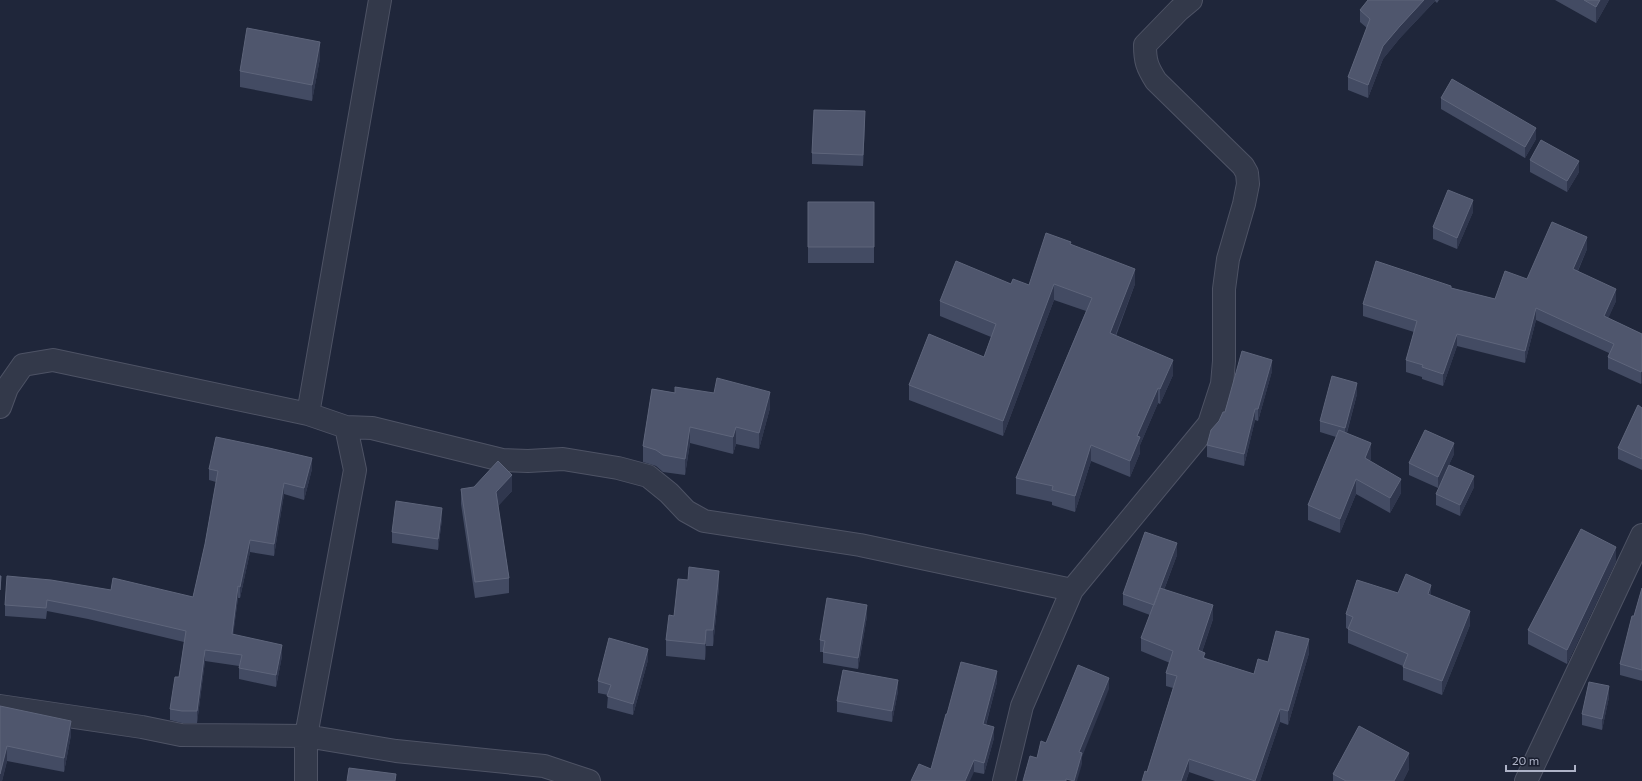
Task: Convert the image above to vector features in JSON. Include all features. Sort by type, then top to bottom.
[{"type":"street","points":[[308,414],[380,0]]},
{"type":"street","points":[[1004,781],[1022,706],[1072,590],[1210,424],[1222,384],[1224,361],[1224,289],[1228,259],[1244,204],[1248,184],[1247,173],[1243,166],[1156,81],[1147,67],[1145,57],[1145,45],[1179,10],[1191,0]]},
{"type":"street","points":[[0,407],[6,388],[23,365],[53,360],[308,414],[346,427],[372,428],[502,460],[528,461],[563,459],[618,468],[648,476],[669,493],[686,511],[704,520],[860,545],[1072,590]]},
{"type":"street","points":[[306,781],[306,736],[355,470],[346,427]]},
{"type":"street","points":[[1526,781],[1642,535]]},
{"type":"street","points":[[0,706],[142,727],[181,735],[306,736],[396,751],[544,766],[588,781]]},
{"type":"building","points":[[1368,0],[1424,0],[1383,46],[1368,85],[1348,77],[1370,19],[1360,10]]},
{"type":"building","points":[[1584,0],[1600,0],[1596,7]]},
{"type":"building","points":[[247,28],[320,42],[312,85],[240,71]]},
{"type":"building","points":[[1452,79],[1536,128],[1525,147],[1441,98]]},
{"type":"building","points":[[814,110],[865,111],[863,155],[812,153]]},
{"type":"building","points":[[1541,140],[1579,161],[1567,181],[1530,160]]},
{"type":"building","points":[[1448,190],[1473,200],[1457,238],[1433,227]]},
{"type":"building","points":[[808,202],[874,202],[874,247],[808,247]]},
{"type":"building","points":[[1552,222],[1587,237],[1573,269],[1616,289],[1604,316],[1642,334],[1641,372],[1608,357],[1614,344],[1536,308],[1525,351],[1457,334],[1443,374],[1422,367],[1423,365],[1406,360],[1417,321],[1363,304],[1376,261],[1451,286],[1451,288],[1495,299],[1505,271],[1527,279]]},
{"type":"building","points":[[1046,233],[1135,269],[1110,333],[1173,360],[1160,389],[1158,388],[1137,436],[1140,437],[1130,461],[1091,445],[1075,496],[1052,490],[1053,486],[1016,478],[1092,298],[1054,284],[1003,421],[909,385],[929,334],[984,357],[996,324],[940,301],[956,261],[1011,284],[1013,279],[1029,285]]},
{"type":"building","points":[[1242,351],[1272,360],[1258,409],[1255,409],[1244,454],[1207,445],[1211,430],[1219,421],[1223,412],[1225,412]]},
{"type":"building","points":[[1332,376],[1357,383],[1345,428],[1320,421]]},
{"type":"building","points":[[717,378],[770,392],[759,433],[736,427],[733,437],[690,427],[685,459],[663,455],[656,450],[643,446],[652,389],[675,393],[675,387],[714,393]]},
{"type":"building","points":[[1638,405],[1642,408],[1642,459],[1618,448]]},
{"type":"building","points":[[1339,430],[1371,443],[1365,458],[1401,479],[1390,498],[1356,479],[1340,519],[1308,505]]},
{"type":"building","points":[[1425,430],[1454,443],[1438,477],[1409,463]]},
{"type":"building","points":[[216,437],[312,458],[304,488],[284,483],[274,544],[250,540],[240,587],[238,586],[232,634],[282,645],[276,675],[239,668],[242,655],[205,650],[197,711],[182,711],[170,709],[175,677],[179,677],[186,631],[47,600],[46,608],[5,605],[7,576],[51,580],[111,590],[113,578],[193,597],[205,544],[218,471],[209,469]]},
{"type":"building","points":[[498,461],[512,475],[496,492],[509,578],[475,582],[461,489],[474,487]]},
{"type":"building","points":[[1449,465],[1474,476],[1460,505],[1436,494]]},
{"type":"building","points":[[396,501],[442,508],[438,539],[392,532]]},
{"type":"building","points":[[1581,529],[1616,547],[1567,650],[1528,630]]},
{"type":"building","points":[[1145,532],[1177,543],[1154,605],[1123,594]]},
{"type":"building","points":[[689,567],[719,571],[713,630],[706,630],[705,644],[666,640],[669,615],[674,616],[678,579],[688,580]]},
{"type":"building","points":[[1406,574],[1431,585],[1428,594],[1470,611],[1442,681],[1403,667],[1408,654],[1348,629],[1353,617],[1346,614],[1357,580],[1398,593]]},
{"type":"building","points":[[1160,588],[1213,605],[1198,650],[1205,653],[1203,658],[1254,674],[1258,659],[1268,662],[1276,631],[1309,639],[1288,711],[1280,709],[1255,781],[1189,759],[1181,781],[1142,781],[1145,771],[1147,772],[1177,676],[1166,673],[1173,651],[1141,638]]},
{"type":"building","points":[[1642,588],[1642,670],[1620,664],[1632,616],[1634,616]]},
{"type":"building","points":[[827,598],[867,605],[858,658],[823,652],[825,641],[820,640]]},
{"type":"building","points":[[609,638],[648,649],[633,704],[607,696],[611,685],[598,681]]},
{"type":"building","points":[[961,662],[997,671],[983,724],[994,727],[984,763],[974,760],[965,781],[911,781],[919,764],[931,769]]},
{"type":"building","points":[[1078,665],[1109,678],[1079,752],[1082,753],[1074,781],[1066,779],[1066,781],[1023,781],[1030,756],[1037,758],[1041,741],[1046,743]]},
{"type":"building","points":[[843,670],[898,680],[892,711],[837,701]]},
{"type":"building","points":[[1589,682],[1609,686],[1602,719],[1582,714]]},
{"type":"building","points":[[0,706],[71,721],[64,758],[7,746],[0,774]]},
{"type":"building","points":[[1359,726],[1409,753],[1394,781],[1346,781],[1333,774]]},
{"type":"building","points":[[349,768],[396,774],[395,781],[347,781]]}]
